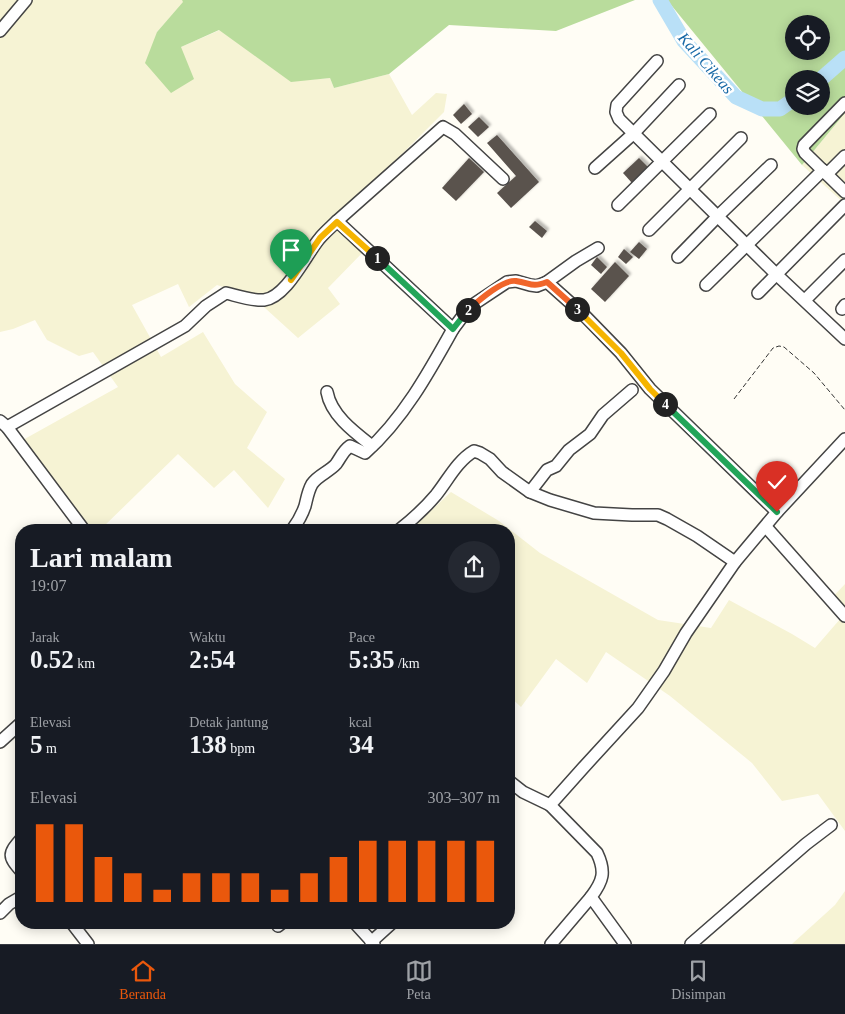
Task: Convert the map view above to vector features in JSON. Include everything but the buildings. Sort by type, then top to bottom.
[{"type":"street","points":[[0,31],[26,0]]},
{"type":"street","points":[[657,61],[617,105],[616,112],[619,119],[746,245],[845,339]]},
{"type":"street","points":[[595,168],[633,134],[679,86]]},
{"type":"street","points":[[845,104],[802,149],[845,192]]},
{"type":"street","points":[[618,205],[710,114]]},
{"type":"street","points":[[79,524],[3,424],[185,326],[206,306],[226,293],[253,300],[266,300],[276,295],[291,280],[320,238],[443,128],[455,134],[503,179]]},
{"type":"street","points":[[648,230],[741,138]]},
{"type":"street","points":[[706,285],[746,245],[845,156]]},
{"type":"street","points":[[678,257],[771,165]]},
{"type":"street","points":[[758,293],[845,205]]},
{"type":"street","points":[[337,222],[453,329]]},
{"type":"street","points":[[296,524],[302,515],[313,482],[329,471],[336,464],[344,450],[350,446],[359,449],[364,454],[395,421],[414,396],[453,329],[474,304],[507,282],[516,281],[537,286],[547,282],[598,248]]},
{"type":"street","points":[[805,300],[845,260]]},
{"type":"street","points":[[547,282],[584,315],[621,353],[650,389],[777,512]]},
{"type":"street","points":[[530,492],[548,470],[556,466],[569,450],[590,434],[602,415],[632,390]]},
{"type":"street","points":[[327,392],[333,409],[350,428],[372,446]]},
{"type":"street","points":[[550,805],[638,708],[664,671],[686,633],[735,562],[777,512],[845,439]]},
{"type":"street","points":[[407,524],[435,496],[460,462],[474,451],[490,460],[502,472],[530,492],[594,513],[658,515],[697,536],[735,562]]},
{"type":"street","points":[[766,527],[845,616]]},
{"type":"street","points":[[0,742],[15,728]]},
{"type":"street","points":[[515,786],[523,792],[550,805],[597,853],[600,859],[601,882],[591,897],[551,944]]},
{"type":"street","points":[[691,944],[806,844],[831,825]]},
{"type":"street","points":[[15,846],[11,853],[15,864]]},
{"type":"street","points":[[591,897],[625,944]]},
{"type":"street","points":[[0,913],[15,900]]},
{"type":"street","points":[[76,929],[88,944]]},
{"type":"street","points":[[360,929],[373,943],[386,929]]},
{"type":"path","points":[[734,399],[773,348],[779,346],[784,347],[814,373],[845,410]]},
{"type":"shaded area","points":[[0,0],[182,0],[184,2],[157,32],[181,47],[220,30],[291,81],[330,78],[334,88],[389,74],[412,115],[436,93],[447,94],[444,112],[335,218],[367,248],[328,288],[340,304],[298,338],[253,297],[217,285],[189,307],[178,284],[132,305],[161,357],[203,332],[235,384],[267,412],[247,448],[285,479],[268,508],[234,470],[214,488],[178,454],[106,524],[83,524],[21,441],[118,387],[93,352],[79,356],[47,340],[35,320],[0,332]]},
{"type":"shaded area","points":[[845,113],[845,204],[802,165]]},
{"type":"shaded area","points":[[451,492],[503,524],[416,524]]},
{"type":"shaded area","points":[[515,533],[540,553],[658,620],[711,628],[729,600],[815,648],[841,618],[827,603],[845,584],[845,831],[818,794],[782,801],[752,763],[670,696],[606,652],[587,683],[556,659],[521,707],[515,702]]},
{"type":"shaded area","points":[[845,891],[845,944],[792,944],[835,905]]},
{"type":"green space","points":[[182,0],[635,0],[556,31],[449,25],[389,74],[334,88],[330,78],[291,82],[219,30],[181,47],[194,79],[171,93],[145,63],[157,32],[183,2]]},
{"type":"green space","points":[[667,0],[845,0],[845,113],[802,165]]},
{"type":"waterway","name":"Kali Cikeas","points":[[660,0],[684,41],[736,97],[762,109],[780,109],[785,105]]},
{"type":"waterway","name":"Kali Cikeas","points":[[830,71],[845,58]]},
{"type":"route","points":[[291,280],[320,238],[337,222],[453,329],[474,304],[507,282],[516,281],[537,286],[547,282],[584,315],[621,353],[650,389],[777,512]]}]
